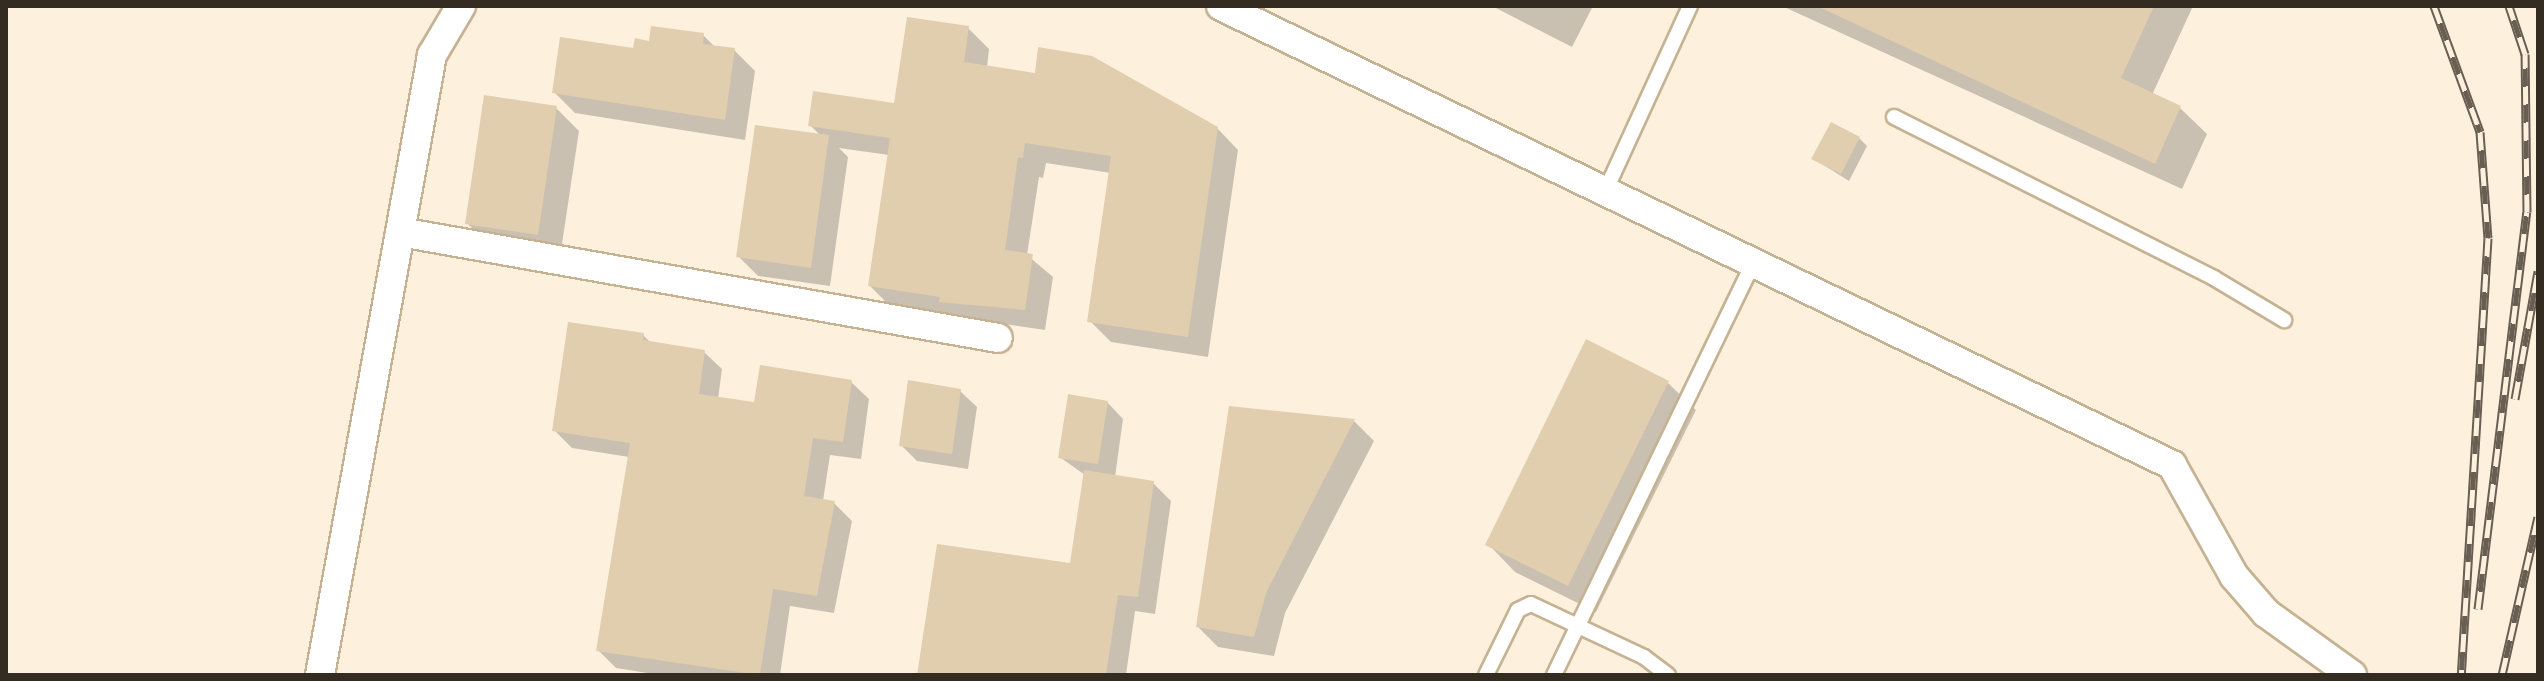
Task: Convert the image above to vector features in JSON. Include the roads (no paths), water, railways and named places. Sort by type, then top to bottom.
[{"type":"street","points":[[320,675],[432,55],[461,6]]},
{"type":"street","points":[[1221,6],[1604,195],[2172,465],[2234,576],[2266,613],[2352,675]]},
{"type":"street","points":[[400,232],[998,338]]},
{"type":"lane","points":[[1604,195],[1690,6]]},
{"type":"lane","points":[[1894,117],[2214,278],[2284,320]]},
{"type":"lane","points":[[1554,675],[1753,264]]},
{"type":"lane","points":[[1486,675],[1524,605],[1644,657],[1668,675]]},
{"type":"railway","points":[[2434,6],[2480,132],[2488,238],[2461,675]]},
{"type":"railway","points":[[2478,609],[2527,212],[2525,54],[2509,6]]},
{"type":"railway","points":[[2515,399],[2538,271]]},
{"type":"railway","points":[[2502,675],[2538,517]]}]
